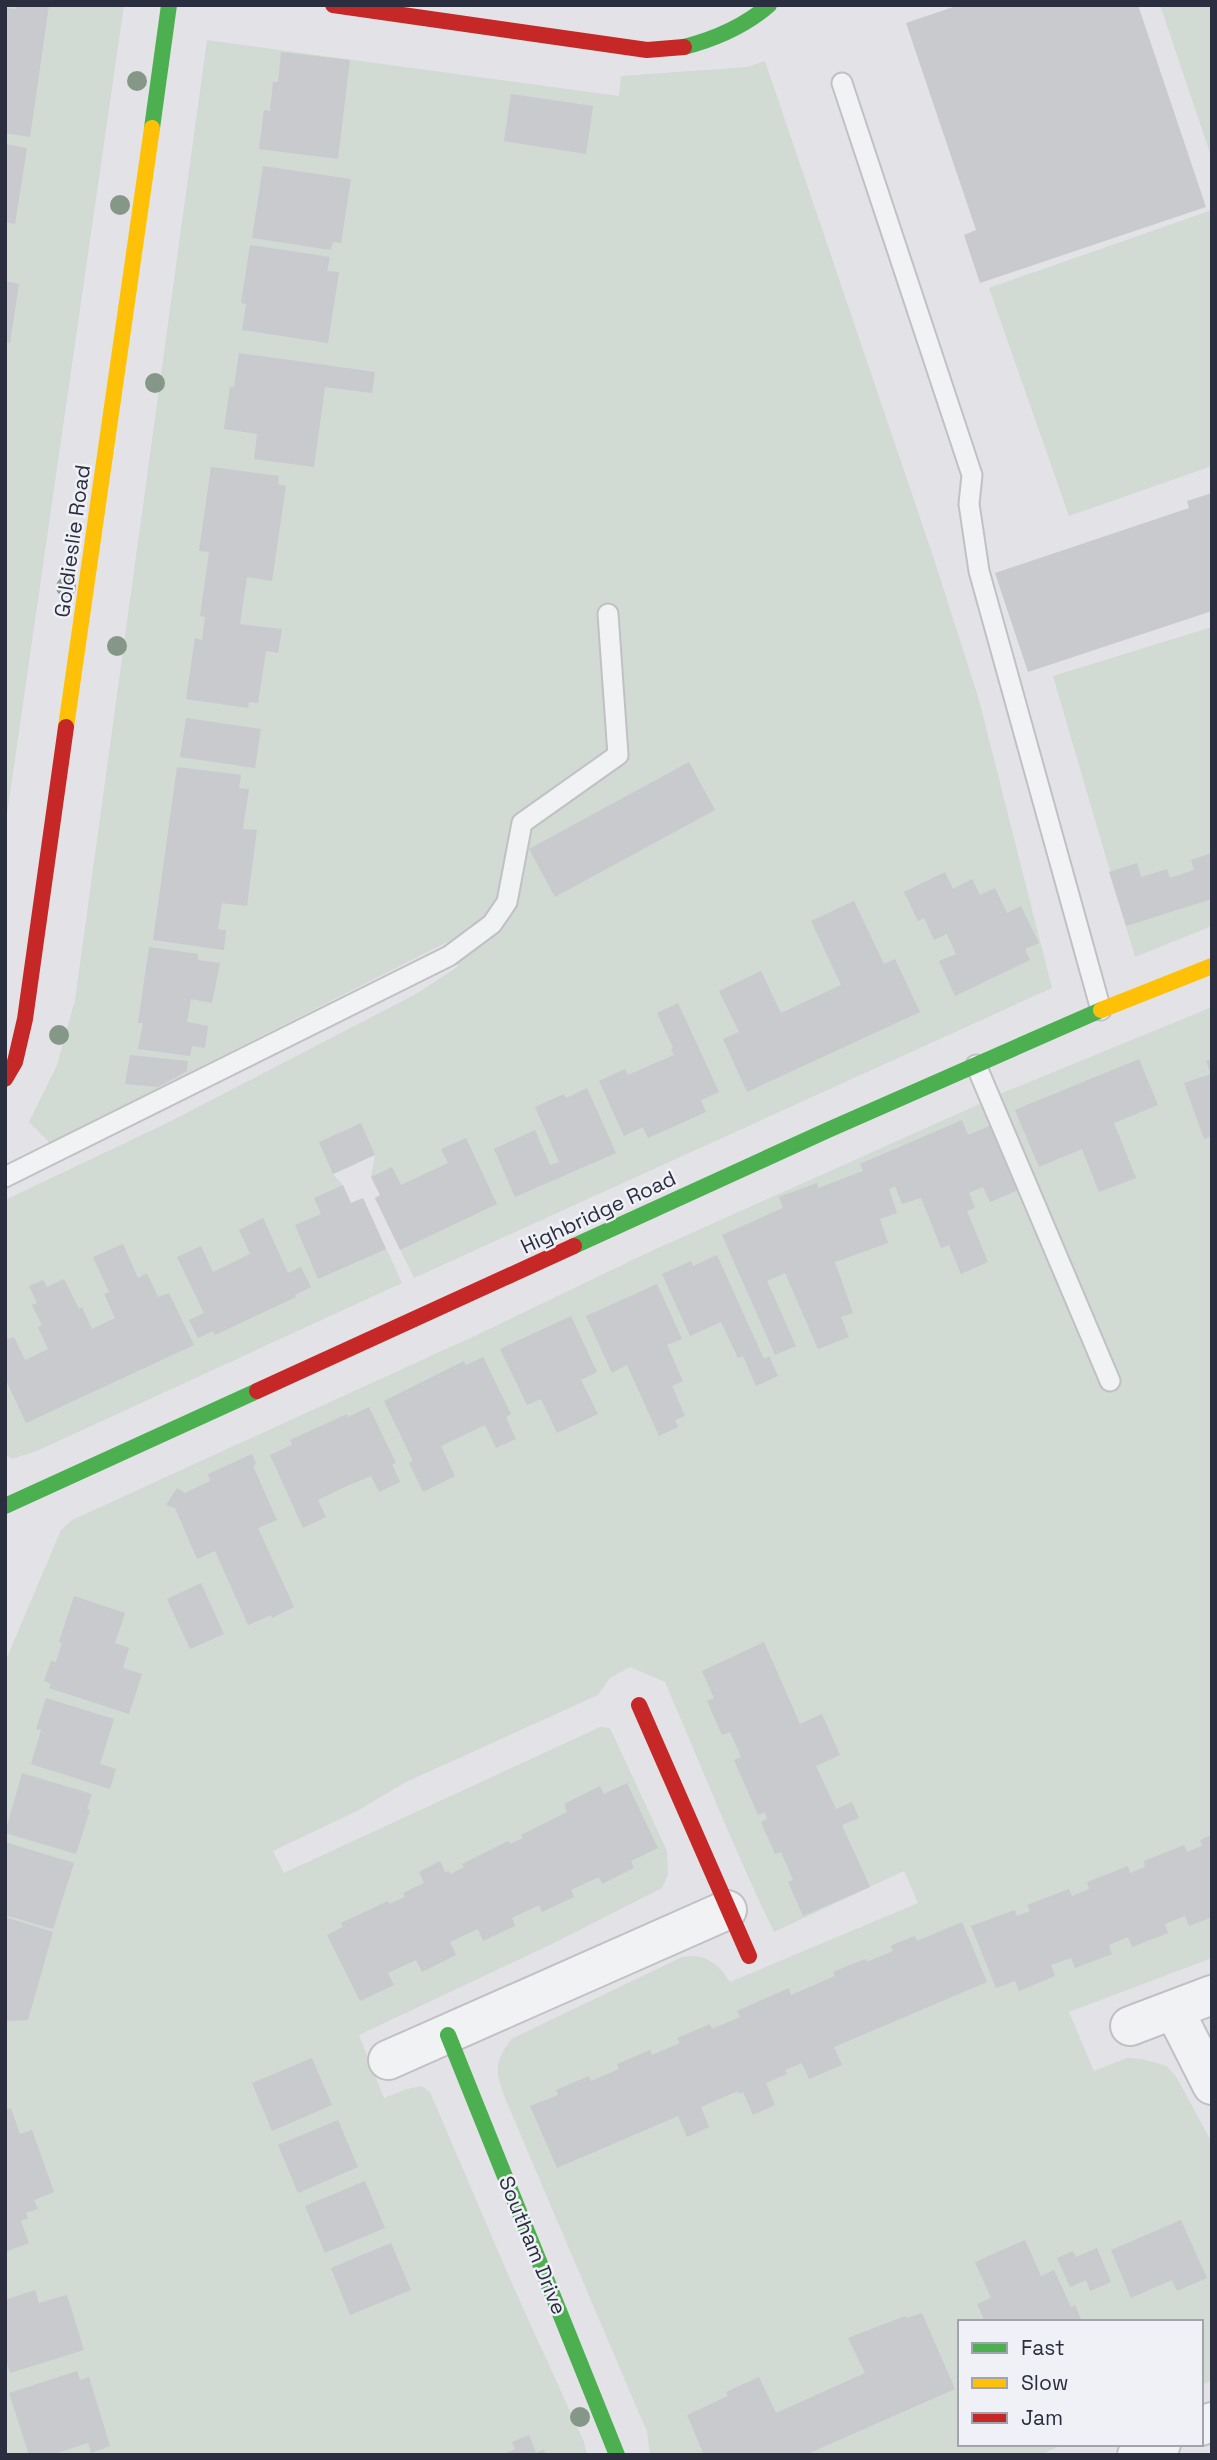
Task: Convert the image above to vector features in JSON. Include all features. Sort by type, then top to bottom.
[{"type":"street","name":"Goldieslie Road","points":[[5,1079],[15,1062],[25,1019],[169,5]]},
{"type":"street","points":[[333,5],[647,50],[678,49],[712,38],[761,13],[769,5]]},
{"type":"street","name":"Highbridge Road","points":[[5,1506],[828,1130],[1101,1010],[1212,966]]},
{"type":"street","points":[[639,1705],[749,1956]]},
{"type":"street","points":[[388,2060],[727,1910]]},
{"type":"street","points":[[1129,2026],[1212,1995]]},
{"type":"street","points":[[1174,2010],[1212,2085]]},
{"type":"street","name":"Southam Drive","points":[[448,2035],[617,2455]]},
{"type":"street","points":[[1137,2455],[1157,2446]]},
{"type":"lane","points":[[842,83],[972,475],[970,504],[979,571],[1101,1010]]},
{"type":"lane","points":[[5,1177],[449,956],[492,924],[507,902],[522,823],[618,755],[608,614]]},
{"type":"lane","points":[[976,1065],[1110,1381]]},
{"type":"shaded area","points":[[5,5],[124,5],[5,828]]},
{"type":"shaded area","points":[[1160,5],[1212,5],[1212,159]]},
{"type":"shaded area","points":[[207,40],[619,96],[621,76],[747,67],[765,61],[934,559],[979,700],[1052,988],[414,1278],[375,1198],[380,1195],[371,1177],[375,1155],[361,1124],[340,1132],[354,1165],[333,1174],[343,1185],[351,1203],[363,1198],[402,1283],[39,1450],[12,1459],[5,1454],[5,1200],[167,1123],[416,994],[457,967],[467,932],[50,1143],[29,1122],[57,1065],[75,1000]]},
{"type":"shaded area","points":[[1212,210],[1212,466],[1069,516],[989,288]]},
{"type":"shaded area","points":[[1212,627],[1212,926],[1135,957],[1053,676]]},
{"type":"shaded area","points":[[1212,1007],[1212,1958],[1069,2012],[1094,2071],[1127,2058],[1167,2066],[1177,2078],[1212,2143],[1212,2381],[1203,2384],[1203,2320],[958,2320],[958,2446],[1060,2446],[1040,2455],[650,2455],[647,2431],[505,2098],[498,2074],[501,2055],[511,2039],[682,1957],[698,1957],[710,1961],[730,1982],[918,1903],[904,1871],[774,1932],[731,1839],[665,1682],[630,1667],[610,1678],[598,1695],[404,1783],[357,1811],[273,1851],[284,1873],[600,1727],[610,1728],[667,1851],[668,1875],[662,1888],[556,1942],[359,2035],[384,2098],[422,2086],[430,2092],[513,2286],[584,2442],[587,2455],[5,2455],[5,1662],[61,1530],[72,1520],[481,1333],[647,1253],[984,1102],[994,1124],[1010,1118],[1000,1094]]},
{"type":"building","points":[[16,5],[49,5],[30,137],[5,133],[5,8],[16,9]]},
{"type":"building","points":[[959,5],[1138,5],[1206,207],[980,283],[964,235],[976,230],[906,23]]},
{"type":"building","points":[[281,52],[350,60],[338,159],[259,149],[264,110],[270,111],[273,82],[278,82]]},
{"type":"building","points":[[511,94],[593,106],[586,154],[504,141]]},
{"type":"building","points":[[5,144],[27,148],[15,224],[5,222]]},
{"type":"building","points":[[263,166],[351,179],[341,243],[333,242],[331,250],[252,238]]},
{"type":"building","points":[[250,245],[330,257],[327,271],[339,272],[328,343],[242,330],[246,304],[241,303]]},
{"type":"building","points":[[5,281],[19,284],[10,343],[5,342]]},
{"type":"building","points":[[239,353],[375,372],[372,393],[325,387],[314,467],[254,459],[257,434],[224,429],[230,387],[234,387]]},
{"type":"building","points":[[211,467],[279,476],[278,484],[286,486],[272,581],[247,577],[240,624],[282,629],[278,653],[266,651],[258,703],[249,702],[248,708],[186,699],[195,638],[202,640],[205,617],[200,616],[209,552],[199,551]]},
{"type":"building","points":[[1212,493],[1212,611],[1028,672],[995,573],[1189,508],[1187,501]]},
{"type":"building","points":[[186,718],[261,729],[255,768],[180,757]]},
{"type":"building","points":[[689,762],[715,810],[555,897],[529,849]]},
{"type":"building","points":[[177,767],[241,775],[239,788],[249,789],[243,829],[257,830],[247,906],[222,903],[218,929],[226,930],[224,950],[153,940]]},
{"type":"building","points":[[1212,853],[1212,899],[1126,926],[1109,872],[1137,863],[1141,877],[1167,869],[1170,878],[1194,870],[1191,860]]},
{"type":"building","points":[[945,872],[953,889],[972,879],[980,895],[995,888],[1007,913],[1021,906],[1039,943],[1025,949],[1030,960],[955,996],[939,961],[956,954],[947,934],[934,940],[924,918],[918,921],[904,892]]},
{"type":"building","points":[[854,901],[884,964],[895,959],[920,1012],[747,1092],[723,1039],[739,1032],[719,991],[761,971],[781,1013],[841,985],[811,921]]},
{"type":"building","points":[[149,947],[198,954],[198,960],[220,963],[212,1003],[191,999],[187,1022],[208,1026],[205,1048],[192,1046],[190,1056],[138,1049],[143,1023],[138,1023]]},
{"type":"building","points":[[678,1003],[719,1092],[701,1100],[706,1112],[648,1138],[643,1127],[624,1136],[599,1081],[625,1069],[628,1075],[674,1055],[657,1013]]},
{"type":"building","points":[[130,1055],[188,1061],[187,1071],[158,1087],[125,1084]]},
{"type":"building","points":[[1139,1059],[1158,1105],[1114,1123],[1136,1178],[1099,1192],[1082,1149],[1039,1167],[1015,1110]]},
{"type":"building","points":[[1212,1059],[1212,1136],[1204,1139],[1184,1083],[1211,1074],[1206,1061]]},
{"type":"building","points":[[587,1088],[616,1153],[515,1197],[494,1149],[535,1130],[550,1165],[559,1162],[535,1107],[564,1094],[566,1098]]},
{"type":"building","points":[[962,1120],[968,1135],[994,1124],[1021,1189],[990,1202],[983,1187],[969,1193],[975,1208],[967,1211],[988,1262],[961,1274],[949,1245],[941,1248],[921,1198],[902,1204],[895,1186],[889,1189],[897,1213],[880,1219],[888,1243],[835,1262],[853,1313],[841,1317],[849,1337],[818,1349],[785,1273],[767,1281],[796,1346],[775,1355],[722,1235],[783,1208],[779,1197],[817,1183],[818,1188],[863,1171],[860,1164]]},
{"type":"building","points":[[361,1123],[375,1155],[333,1174],[319,1142]]},
{"type":"building","points":[[466,1138],[497,1204],[400,1250],[375,1198],[380,1195],[371,1177],[392,1167],[401,1185],[448,1163],[441,1149]]},
{"type":"building","points":[[343,1185],[351,1203],[363,1198],[386,1249],[318,1279],[295,1225],[321,1214],[314,1198]]},
{"type":"building","points":[[263,1218],[288,1273],[301,1267],[311,1287],[295,1295],[296,1297],[215,1335],[213,1331],[198,1338],[189,1320],[204,1313],[177,1257],[201,1246],[213,1272],[250,1254],[239,1230]]},
{"type":"building","points":[[123,1244],[138,1278],[147,1273],[158,1297],[169,1293],[194,1345],[26,1423],[5,1378],[5,1333],[8,1339],[14,1337],[25,1360],[48,1349],[38,1327],[42,1325],[32,1305],[37,1303],[29,1286],[43,1280],[47,1287],[64,1279],[92,1329],[115,1318],[104,1294],[109,1292],[93,1257]]},
{"type":"building","points":[[717,1255],[764,1359],[769,1356],[778,1376],[756,1386],[743,1356],[738,1358],[721,1322],[690,1336],[662,1274],[691,1261],[693,1266]]},
{"type":"building","points":[[657,1284],[682,1339],[667,1345],[683,1381],[672,1386],[685,1416],[675,1420],[678,1427],[659,1436],[627,1365],[612,1373],[586,1316]]},
{"type":"building","points":[[571,1316],[597,1372],[581,1380],[598,1414],[557,1433],[541,1399],[527,1405],[500,1349]]},
{"type":"building","points":[[483,1357],[511,1414],[506,1417],[516,1439],[496,1448],[485,1425],[441,1446],[455,1476],[423,1492],[409,1463],[413,1461],[384,1401],[464,1361],[466,1365]]},
{"type":"building","points":[[369,1407],[396,1463],[392,1464],[400,1482],[379,1492],[371,1476],[347,1486],[318,1500],[326,1517],[303,1528],[270,1455],[292,1445],[290,1440]]},
{"type":"building","points":[[252,1454],[256,1464],[253,1466],[277,1520],[258,1528],[294,1607],[272,1618],[271,1615],[248,1625],[215,1551],[197,1559],[175,1508],[166,1505],[177,1488],[185,1493],[210,1481],[208,1474]]},
{"type":"building","points":[[201,1583],[224,1634],[190,1649],[167,1599]]},
{"type":"building","points":[[74,1596],[125,1613],[115,1643],[129,1648],[123,1668],[142,1674],[129,1714],[49,1688],[51,1684],[44,1681],[51,1661],[56,1662],[62,1643],[59,1642]]},
{"type":"building","points":[[764,1642],[800,1724],[822,1714],[840,1755],[816,1766],[836,1809],[852,1802],[859,1818],[842,1825],[870,1887],[803,1916],[788,1882],[793,1880],[781,1852],[775,1854],[761,1822],[767,1819],[765,1812],[758,1815],[734,1760],[741,1757],[730,1732],[722,1735],[707,1701],[714,1698],[702,1671]]},
{"type":"building","points":[[46,1698],[114,1719],[100,1764],[116,1769],[110,1789],[31,1764],[41,1730],[36,1729]]},
{"type":"building","points":[[22,1773],[92,1794],[87,1809],[90,1810],[76,1854],[5,1833]]},
{"type":"building","points":[[627,1783],[658,1848],[631,1861],[634,1868],[602,1884],[599,1877],[571,1890],[574,1897],[542,1912],[539,1905],[512,1918],[515,1926],[483,1941],[478,1929],[450,1942],[456,1955],[422,1972],[416,1960],[388,1973],[394,1985],[360,2001],[327,1935],[343,1927],[341,1923],[388,1901],[389,1904],[405,1897],[403,1893],[424,1883],[419,1872],[440,1861],[445,1872],[449,1871],[451,1874],[464,1867],[462,1864],[508,1841],[510,1844],[523,1838],[521,1835],[567,1812],[564,1804],[600,1786],[604,1794]]},
{"type":"building","points":[[1212,1835],[1212,1917],[1189,1926],[1185,1916],[1165,1924],[1168,1933],[1132,1947],[1128,1937],[1109,1945],[1112,1954],[1075,1968],[1071,1958],[1051,1965],[1055,1976],[1019,1991],[1015,1981],[996,1988],[971,1926],[1015,1910],[1017,1916],[1030,1911],[1027,1905],[1069,1889],[1072,1896],[1089,1889],[1087,1882],[1128,1866],[1130,1873],[1145,1867],[1144,1861],[1184,1845],[1187,1852],[1202,1846],[1200,1840]]},
{"type":"building","points":[[5,1842],[74,1863],[53,1929],[5,1915]]},
{"type":"building","points":[[5,1917],[53,1932],[28,2020],[5,2021]]},
{"type":"building","points":[[962,1922],[987,1982],[834,2047],[842,2065],[809,2079],[802,2063],[785,2070],[787,2074],[766,2083],[775,2105],[753,2115],[743,2092],[739,2094],[738,2091],[701,2107],[709,2127],[687,2137],[678,2116],[557,2168],[530,2106],[558,2095],[556,2090],[589,2076],[591,2081],[619,2069],[617,2064],[650,2050],[652,2055],[680,2043],[677,2038],[710,2024],[712,2029],[740,2017],[737,2011],[789,1988],[791,1995],[835,1976],[833,1972],[893,1951],[891,1946],[899,1942],[915,1936],[917,1941]]},
{"type":"building","points":[[312,2058],[332,2105],[272,2131],[252,2083]]},
{"type":"building","points":[[11,2108],[20,2134],[32,2130],[54,2192],[34,2200],[38,2209],[26,2213],[28,2218],[21,2221],[29,2243],[5,2252],[5,2110]]},
{"type":"building","points":[[338,2120],[358,2167],[298,2193],[278,2145]]},
{"type":"building","points":[[365,2181],[385,2228],[325,2253],[305,2206]]},
{"type":"building","points":[[1181,2220],[1207,2278],[1177,2291],[1172,2280],[1131,2298],[1111,2250]]},
{"type":"building","points":[[1025,2240],[1041,2276],[1054,2270],[1071,2307],[1075,2305],[1081,2320],[984,2320],[977,2304],[991,2298],[975,2262]]},
{"type":"building","points":[[391,2243],[411,2290],[350,2315],[331,2268]]},
{"type":"building","points":[[1097,2248],[1111,2282],[1090,2291],[1086,2280],[1070,2287],[1057,2258],[1073,2251],[1076,2257]]},
{"type":"building","points":[[35,2290],[39,2303],[67,2295],[84,2350],[10,2373],[5,2357],[5,2300]]},
{"type":"building","points":[[922,2313],[955,2389],[805,2455],[704,2455],[687,2415],[728,2396],[726,2392],[759,2377],[776,2413],[865,2373],[848,2338],[905,2316],[907,2318]]},
{"type":"building","points":[[77,2371],[80,2380],[89,2377],[110,2446],[91,2453],[88,2443],[51,2455],[29,2455],[9,2393]]},
{"type":"building","points":[[529,2435],[536,2453],[544,2450],[546,2455],[502,2455],[515,2449],[512,2442]]},
{"type":"traffic: fast","points":[[152,128],[169,5]]},
{"type":"traffic: fast","points":[[684,47],[729,31],[769,5]]},
{"type":"traffic: fast","points":[[574,1246],[1101,1010]]},
{"type":"traffic: fast","points":[[5,1506],[257,1391]]},
{"type":"traffic: fast","points":[[448,2035],[617,2455]]},
{"type":"traffic: slow","points":[[66,727],[152,128]]},
{"type":"traffic: slow","points":[[1101,1010],[1212,966]]},
{"type":"traffic: jam","points":[[333,5],[647,50],[684,47]]},
{"type":"traffic: jam","points":[[5,1079],[15,1062],[25,1019],[66,727]]},
{"type":"traffic: jam","points":[[257,1391],[574,1246]]},
{"type":"traffic: jam","points":[[639,1705],[749,1956]]}]
